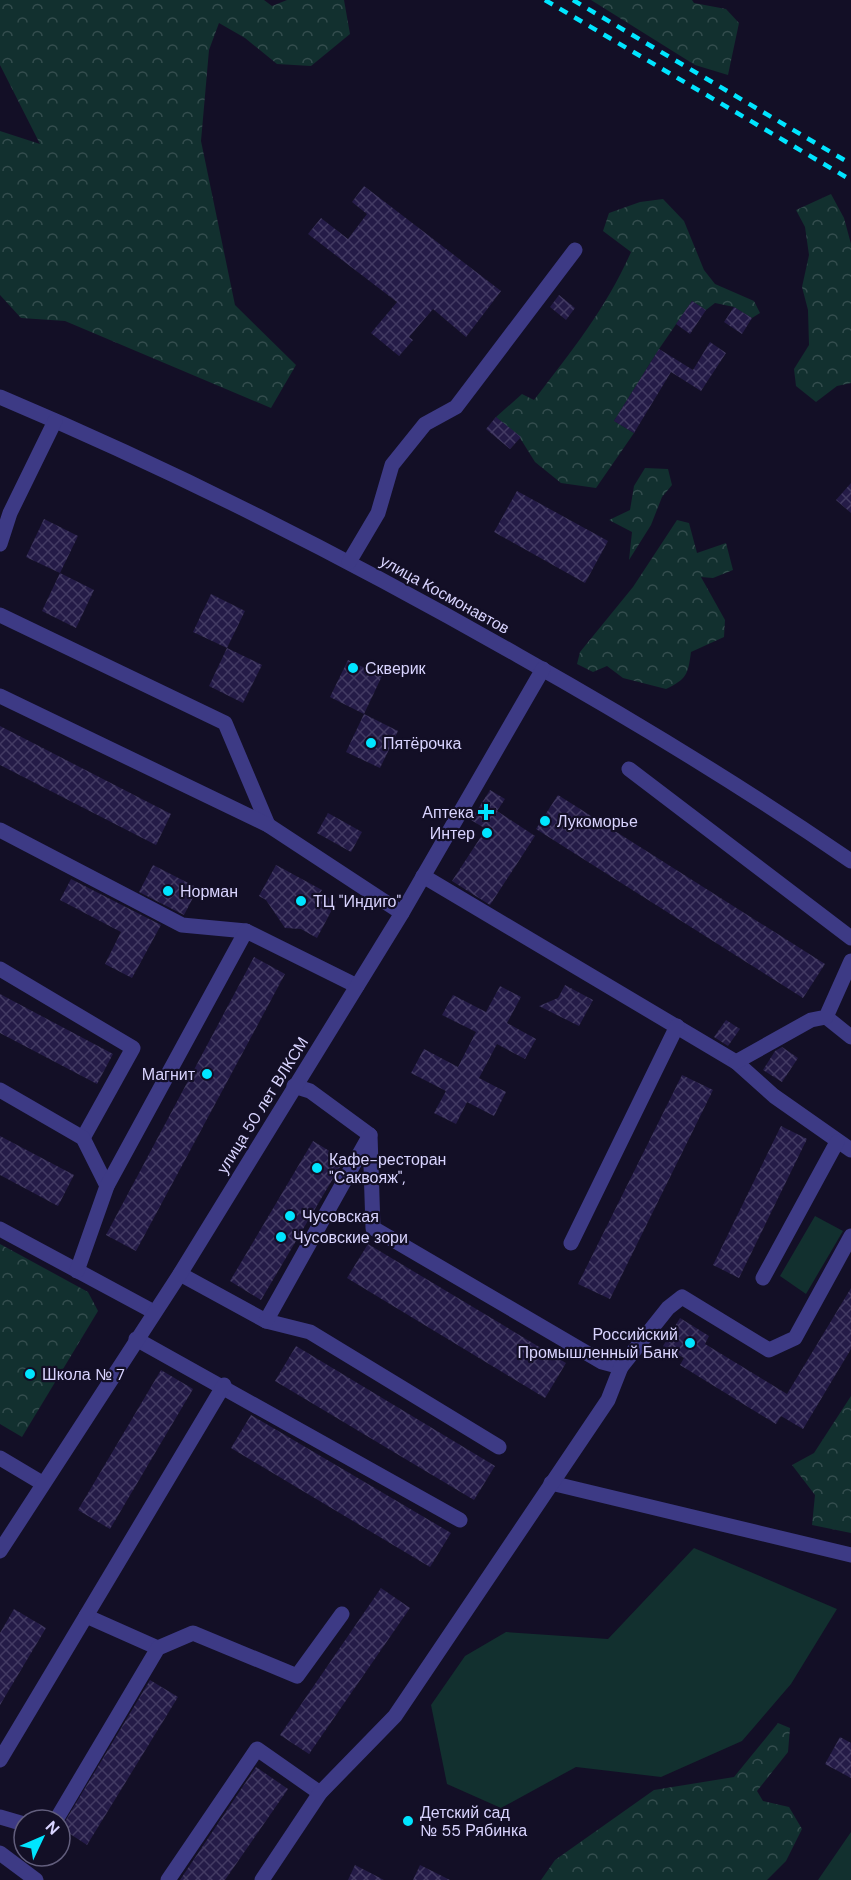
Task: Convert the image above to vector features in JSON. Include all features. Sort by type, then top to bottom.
[{"type":"street","points":[[349,562],[378,513],[392,465],[425,424],[456,407],[575,250]]},
{"type":"street","name":"улица Космонавтов","points":[[0,397],[208,492],[349,562],[543,669],[672,744],[770,805],[851,861]]},
{"type":"street","points":[[0,544],[10,513],[55,421]]},
{"type":"street","points":[[0,615],[225,723],[268,825]]},
{"type":"street","name":"улица 50 лет ВЛКСМ","points":[[0,1551],[42,1483],[180,1274],[402,913],[543,669]]},
{"type":"street","points":[[0,696],[268,825],[402,913]]},
{"type":"street","points":[[629,769],[851,938]]},
{"type":"street","points":[[0,830],[182,926],[246,931],[357,986]]},
{"type":"street","points":[[423,876],[736,1062],[774,1096],[851,1150]]},
{"type":"street","points":[[77,1271],[107,1186],[246,931]]},
{"type":"street","points":[[826,1017],[851,961]]},
{"type":"street","points":[[0,969],[133,1048],[83,1138]]},
{"type":"street","points":[[736,1062],[811,1020],[826,1017],[851,1037]]},
{"type":"street","points":[[572,1243],[677,1026]]},
{"type":"street","points":[[294,1086],[310,1091],[370,1135]]},
{"type":"street","points":[[0,1090],[83,1138],[107,1186]]},
{"type":"street","points":[[266,1321],[370,1135]]},
{"type":"street","points":[[370,1135],[373,1228],[578,1350],[602,1362],[621,1367]]},
{"type":"street","points":[[763,1278],[837,1142]]},
{"type":"street","points":[[0,1229],[154,1312]]},
{"type":"street","points":[[262,1880],[320,1793],[394,1716],[608,1400],[621,1367],[668,1308],[682,1297],[769,1350],[795,1338],[851,1236]]},
{"type":"street","points":[[180,1274],[266,1321],[310,1332],[499,1447]]},
{"type":"street","points":[[136,1339],[224,1385],[460,1520]]},
{"type":"street","points":[[0,1760],[224,1385]]},
{"type":"street","points":[[0,1458],[42,1483]]},
{"type":"street","points":[[551,1484],[851,1555]]},
{"type":"street","points":[[63,1808],[158,1648],[193,1633],[297,1676],[342,1614]]},
{"type":"street","points":[[86,1616],[158,1648]]},
{"type":"street","points":[[168,1880],[257,1749],[320,1793]]},
{"type":"street","points":[[0,1853],[36,1880]]},
{"type":"green space","points":[[0,0],[264,0],[272,6],[287,0],[344,0],[350,34],[311,66],[277,64],[245,38],[219,23],[209,50],[201,141],[235,305],[296,365],[271,408],[65,321],[21,318],[0,295],[0,131],[40,144],[0,65]]},
{"type":"green space","points":[[591,0],[692,0],[694,3],[726,9],[739,23],[728,75],[695,65]]},
{"type":"green space","points":[[831,194],[844,218],[851,244],[851,383],[837,386],[816,402],[796,386],[794,369],[809,345],[808,310],[802,287],[809,255],[805,227],[796,210]]},
{"type":"green space","points":[[663,199],[684,221],[704,270],[715,284],[754,301],[760,313],[752,318],[734,307],[715,303],[706,310],[692,301],[614,421],[634,433],[596,488],[561,483],[535,462],[520,438],[496,417],[522,394],[534,400],[587,329],[611,292],[631,252],[603,231],[609,213],[640,202]]},
{"type":"green space","points":[[645,468],[668,469],[672,485],[662,497],[651,525],[629,560],[632,532],[609,520],[630,510],[634,486]]},
{"type":"green space","points":[[677,520],[689,523],[697,553],[726,543],[733,570],[713,578],[701,577],[725,620],[724,637],[691,652],[685,675],[666,689],[623,678],[607,666],[593,672],[577,664],[580,652],[633,587]]},
{"type":"green space","points":[[815,1216],[843,1231],[806,1294],[780,1276]]},
{"type":"green space","name":"Школа № 7","points":[[0,1244],[88,1292],[98,1311],[22,1437],[0,1424]]},
{"type":"green space","points":[[851,1396],[851,1533],[812,1525],[815,1495],[792,1465],[814,1453]]},
{"type":"green space","points":[[694,1548],[837,1609],[791,1684],[742,1741],[661,1777],[576,1767],[501,1808],[447,1784],[431,1705],[465,1656],[506,1632],[608,1639]]},
{"type":"green space","points":[[778,1723],[790,1728],[788,1752],[757,1791],[763,1801],[789,1807],[802,1829],[786,1861],[767,1880],[541,1880],[555,1860],[654,1790],[734,1777]]},
{"type":"green space","points":[[851,1832],[851,1880],[818,1880]]},
{"type":"building","points":[[364,186],[501,291],[466,337],[433,309],[409,337],[413,340],[399,356],[371,333],[397,302],[308,234],[321,218],[348,239],[367,214],[352,202]]},
{"type":"building","points":[[559,295],[575,308],[566,320],[550,307]]},
{"type":"building","points":[[692,301],[706,310],[690,334],[676,324]]},
{"type":"building","points":[[734,307],[752,318],[742,334],[724,322]]},
{"type":"building","points":[[710,342],[726,353],[701,391],[671,372],[634,433],[614,421],[659,349],[693,370]]},
{"type":"building","points":[[496,417],[521,437],[510,449],[486,429]]},
{"type":"building","points":[[851,483],[851,513],[836,500]]},
{"type":"building","points":[[517,491],[608,541],[585,583],[494,532]]},
{"type":"building","points":[[44,519],[78,536],[60,573],[26,557]]},
{"type":"building","points":[[60,573],[94,590],[76,628],[42,611]]},
{"type":"building","points":[[211,594],[245,611],[227,648],[193,632]]},
{"type":"building","points":[[227,648],[262,665],[243,703],[209,686]]},
{"type":"building","points":[[348,660],[382,676],[364,714],[330,697]]},
{"type":"building","points":[[364,714],[398,731],[380,768],[346,752]]},
{"type":"building","points":[[0,726],[171,814],[156,845],[0,765]]},
{"type":"building","points":[[490,790],[505,799],[497,811],[535,836],[490,905],[452,881],[486,829],[471,820]]},
{"type":"building","points":[[558,795],[825,964],[803,998],[536,829]]},
{"type":"building","points":[[328,813],[362,832],[351,852],[317,833]]},
{"type":"building","name":"Норман","points":[[153,865],[198,888],[184,915],[139,892]]},
{"type":"building","name":"ТЦ \"Индиго\"","points":[[276,865],[322,890],[320,893],[336,902],[317,938],[301,929],[285,928],[266,900],[259,896]]},
{"type":"building","points":[[71,879],[161,925],[132,978],[105,964],[121,932],[60,900]]},
{"type":"building","points":[[254,957],[285,974],[136,1251],[106,1235]]},
{"type":"building","points":[[565,985],[593,1000],[579,1026],[539,1006],[558,998]]},
{"type":"building","points":[[500,986],[521,997],[507,1023],[536,1039],[525,1059],[497,1044],[479,1078],[506,1092],[494,1116],[467,1102],[456,1124],[434,1113],[446,1091],[411,1073],[424,1049],[458,1067],[476,1032],[442,1015],[453,995],[486,1012]]},
{"type":"building","points":[[0,994],[113,1054],[97,1084],[0,1033]]},
{"type":"building","points":[[726,1020],[740,1029],[728,1046],[714,1037]]},
{"type":"building","points":[[782,1047],[798,1058],[782,1082],[763,1070],[775,1051]]},
{"type":"building","points":[[682,1075],[713,1090],[610,1299],[578,1284]]},
{"type":"building","points":[[781,1126],[807,1139],[739,1278],[713,1265]]},
{"type":"building","points":[[0,1136],[74,1175],[58,1206],[0,1175]]},
{"type":"building","points":[[313,1141],[344,1160],[261,1300],[230,1281]]},
{"type":"building","points":[[368,1244],[566,1363],[545,1398],[347,1278]]},
{"type":"building","points":[[851,1288],[851,1349],[803,1429],[781,1416],[776,1424],[680,1365],[684,1358],[663,1346],[680,1318],[709,1336],[705,1344],[787,1394]]},
{"type":"building","points":[[296,1346],[495,1466],[474,1500],[275,1381]]},
{"type":"building","points":[[161,1370],[193,1389],[110,1529],[78,1510]]},
{"type":"building","points":[[251,1415],[451,1533],[430,1567],[231,1448]]},
{"type":"building","points":[[381,1588],[410,1608],[309,1754],[280,1735]]},
{"type":"building","points":[[14,1609],[46,1628],[0,1705],[0,1633]]},
{"type":"building","points":[[150,1680],[178,1697],[87,1845],[72,1835],[72,1810]]},
{"type":"building","points":[[840,1737],[851,1743],[851,1778],[825,1764]]},
{"type":"building","points":[[256,1767],[288,1789],[225,1880],[180,1880]]},
{"type":"building","points":[[355,1865],[384,1880],[348,1880]]},
{"type":"building","points":[[420,1865],[450,1880],[413,1880]]},
{"type":"railway","points":[[545,0],[851,180]]},
{"type":"railway","points":[[573,0],[851,164]]},
{"type":"place","name":"Скверик","points":[[353,668]]},
{"type":"place","name":"Пятёрочка","points":[[371,743]]},
{"type":"place","name":"Аптека","points":[[486,812]]},
{"type":"place","name":"Лукоморье","points":[[545,821]]},
{"type":"place","name":"Интер","points":[[487,833]]},
{"type":"place","name":"Норман","points":[[168,891]]},
{"type":"place","name":"ТЦ \"Индиго\"","points":[[301,901]]},
{"type":"place","name":"Магнит","points":[[207,1074]]},
{"type":"place","name":"Кафе-ресторан \"Саквояж\",","points":[[317,1168]]},
{"type":"place","name":"Чусовская","points":[[290,1216]]},
{"type":"place","name":"Чусовские зори","points":[[281,1237]]},
{"type":"place","name":"Российский Промышленный Банк","points":[[690,1343]]},
{"type":"place","name":"Школа № 7","points":[[30,1374]]},
{"type":"place","name":"Детский сад № 55 Рябинка","points":[[408,1821]]}]
